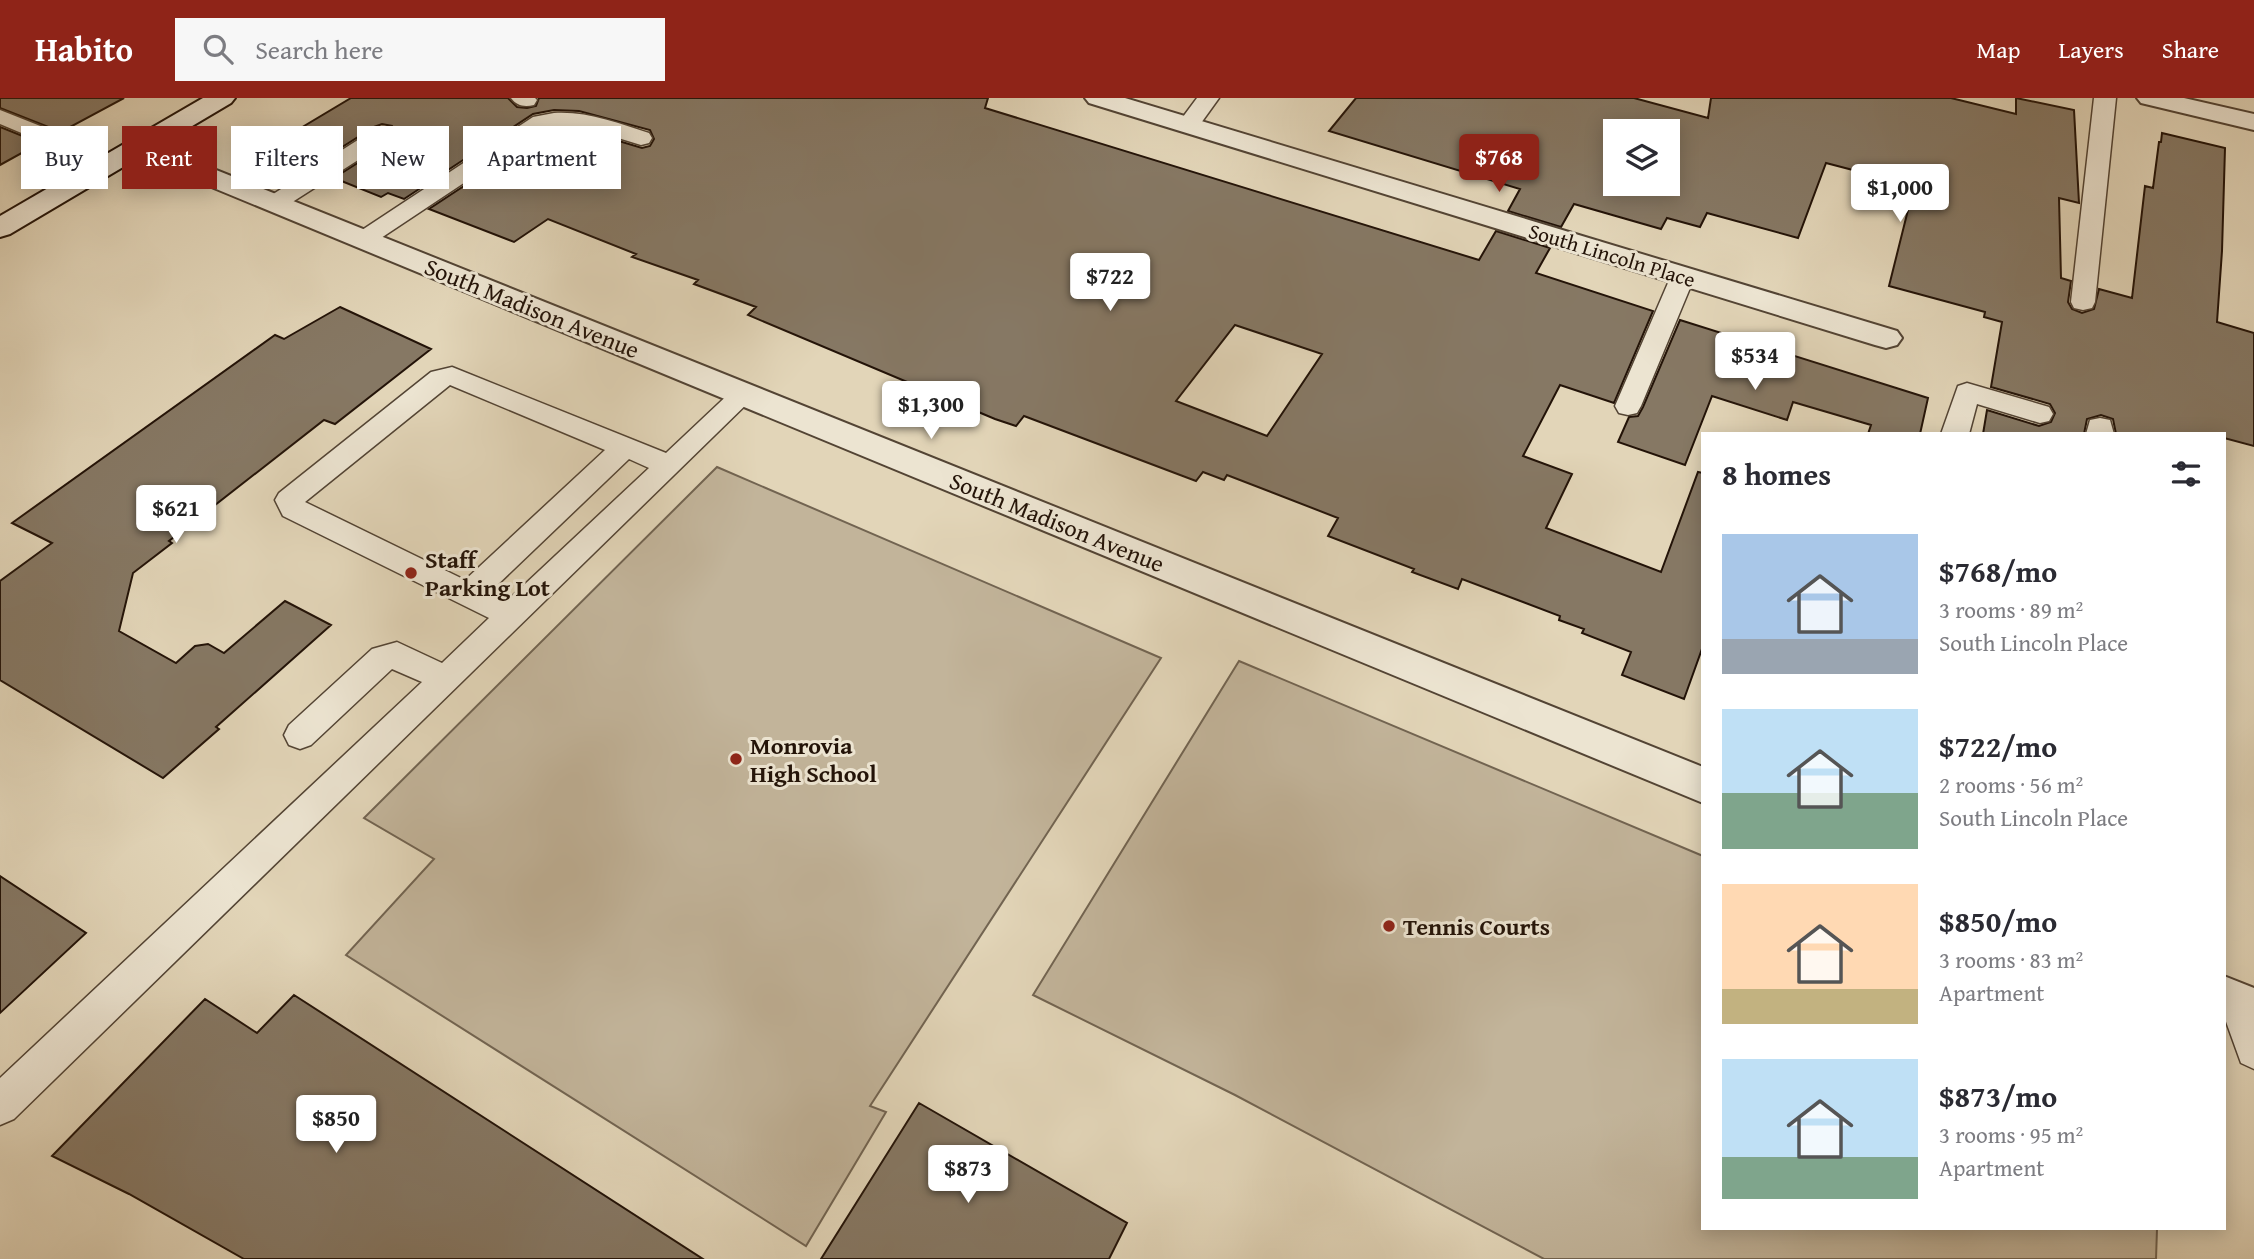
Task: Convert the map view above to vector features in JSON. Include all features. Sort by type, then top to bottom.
[{"type":"street","points":[[175,126],[222,98]]},
{"type":"street","name":"South Lincoln Place","points":[[1098,98],[1886,338]]},
{"type":"street","points":[[2150,98],[2254,122]]},
{"type":"street","points":[[0,228],[122,157]]},
{"type":"street","name":"South Madison Avenue","points":[[217,184],[275,203],[1701,784]]},
{"type":"lane","points":[[1188,125],[1208,98]]},
{"type":"lane","points":[[2083,302],[2105,98]]},
{"type":"lane","points":[[0,116],[122,154]]},
{"type":"lane","points":[[364,239],[541,122],[557,117],[578,118],[641,138]]},
{"type":"lane","points":[[275,203],[357,151]]},
{"type":"lane","points":[[1628,406],[1683,276]]},
{"type":"lane","points":[[512,616],[293,509],[289,500],[440,378],[452,376],[669,465]]},
{"type":"lane","points":[[1956,432],[1967,392],[2040,414]]},
{"type":"lane","points":[[0,1105],[744,394]]},
{"type":"lane","points":[[468,595],[625,447]]},
{"type":"lane","points":[[300,735],[383,658],[397,655],[445,680]]},
{"type":"lane","points":[[2239,1004],[2254,1050]]},
{"type":"shaded area","points":[[717,467],[1161,658],[870,1106],[886,1112],[806,1246],[346,955],[434,859],[364,818]]},
{"type":"shaded area","name":"Tennis Courts","points":[[1239,661],[1701,855],[1701,1230],[2157,1230],[2156,1259],[1544,1259],[1235,1095],[1033,995]]},
{"type":"building","points":[[0,98],[124,98],[72,126],[46,126],[0,108]]},
{"type":"building","points":[[351,98],[508,98],[517,107],[527,108],[536,106],[539,98],[988,98],[985,108],[1479,260],[1496,231],[1550,248],[1536,273],[1653,311],[1614,403],[1560,385],[1523,456],[1572,474],[1546,528],[1661,572],[1698,472],[1701,473],[1701,652],[1684,699],[1622,675],[1631,652],[1582,633],[1584,629],[1559,620],[1560,616],[1462,579],[1458,589],[1328,536],[1338,518],[1227,475],[1224,480],[1203,472],[1196,481],[1024,416],[1016,426],[995,419],[748,315],[756,307],[694,284],[698,280],[632,257],[636,254],[548,219],[514,242],[429,209],[463,187],[463,189],[621,189],[621,142],[642,148],[650,146],[654,139],[650,130],[579,111],[554,110],[533,114],[515,126],[463,126],[463,160],[449,169],[449,126],[357,126],[357,138],[343,147],[343,126],[304,126]],"holes":[[[1235,325],[1322,354],[1267,436],[1176,401]]]},
{"type":"building","points":[[1356,98],[1634,98],[1708,118],[1711,98],[1951,98],[2016,114],[2016,98],[2074,110],[2079,203],[2059,198],[2061,278],[2071,281],[2068,302],[2072,309],[2082,313],[2094,309],[2099,289],[2132,298],[2145,186],[2153,188],[2162,133],[2225,148],[2217,322],[2254,333],[2254,446],[2226,439],[2226,432],[2116,432],[2113,419],[2101,415],[2087,419],[2084,432],[1983,432],[1987,410],[2039,426],[2051,422],[2055,413],[2050,404],[1991,387],[2002,322],[1984,317],[1985,312],[1889,286],[1914,186],[1826,163],[1798,238],[1707,213],[1700,227],[1667,218],[1661,229],[1574,204],[1561,227],[1508,211],[1520,189],[1329,131]]},
{"type":"building","points":[[0,127],[21,135],[21,153],[0,165]]},
{"type":"building","points":[[357,163],[357,187],[343,182],[343,172]]},
{"type":"building","points":[[361,189],[419,189],[404,199],[388,193],[381,197]]},
{"type":"building","points":[[340,307],[431,349],[335,424],[324,420],[169,541],[172,543],[133,573],[119,631],[176,663],[195,646],[208,644],[224,653],[285,601],[331,625],[163,778],[0,680],[0,581],[52,543],[12,523],[275,335],[284,339]]},
{"type":"building","points":[[1680,320],[1928,398],[1920,432],[1869,432],[1871,425],[1793,402],[1787,420],[1712,396],[1685,465],[1618,442],[1629,417],[1638,416]]},
{"type":"building","points":[[0,876],[86,933],[0,1013]]},
{"type":"building","points":[[294,995],[703,1259],[244,1259],[129,1194],[52,1156],[205,999],[257,1033]]},
{"type":"building","points":[[919,1103],[1127,1223],[1109,1259],[821,1259]]},
{"type":"place","name":"Staff Parking Lot","points":[[411,573]]},
{"type":"place","name":"Monrovia High School","points":[[736,759]]},
{"type":"place","name":"Tennis Courts","points":[[1389,926]]}]
